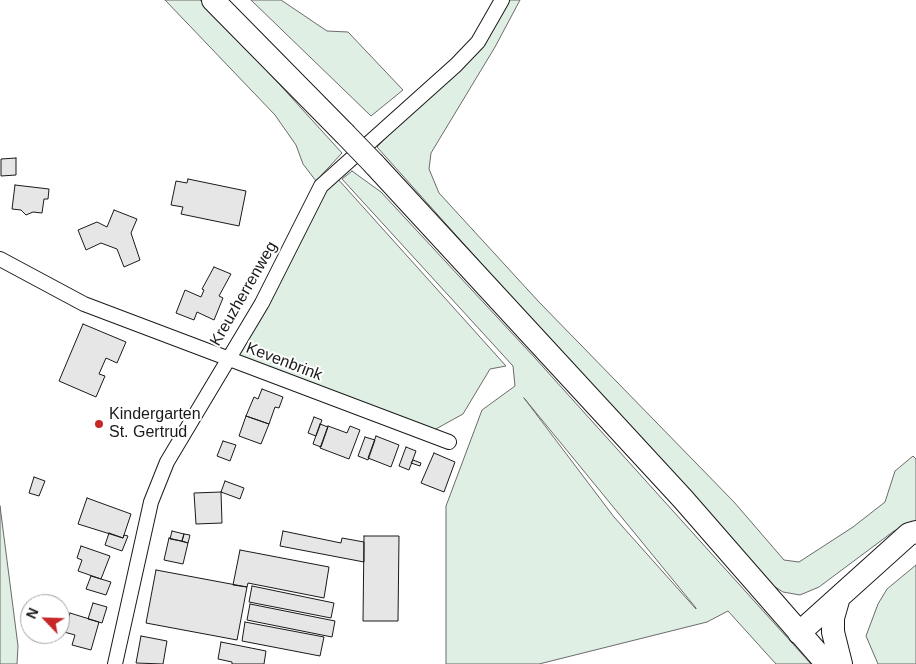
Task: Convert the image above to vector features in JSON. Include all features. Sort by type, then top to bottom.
[{"type":"main road","points":[[214,0],[374,164],[683,499],[827,664]]},
{"type":"main road","points":[[799,633],[909,534],[916,532]]},
{"type":"main road","points":[[839,597],[833,618],[833,632],[841,664]]},
{"type":"street","name":"Kreuzherrenweg","points":[[115,664],[151,502],[167,462],[262,303],[321,186],[456,65],[478,42],[502,0]]},
{"type":"street","name":"Kevenbrink","points":[[0,259],[84,304],[450,442]]},
{"type":"green space","points":[[165,0],[200,0],[230,30],[342,153],[316,181],[303,164],[296,145],[275,115]]},
{"type":"green space","points":[[251,0],[281,0],[327,31],[348,32],[403,90],[371,116]]},
{"type":"green space","points":[[508,0],[520,0],[495,47],[431,153],[429,169],[439,193],[539,302],[734,502],[784,560],[799,562],[853,527],[885,502],[895,471],[913,456],[916,459],[916,521],[894,531],[819,587],[800,595],[783,592],[766,581],[377,147],[490,29]]},
{"type":"green space","points":[[352,171],[381,192],[535,358],[811,664],[776,664],[728,611],[707,622],[539,664],[446,664],[446,506],[482,410],[515,386],[513,366],[342,179]],"holes":[[[524,398],[696,608],[614,517]]]},
{"type":"green space","points":[[337,178],[506,366],[490,369],[463,414],[434,430],[238,358],[306,218],[323,190]]},
{"type":"green space","points":[[0,506],[18,646],[17,664],[0,664]]},
{"type":"green space","points":[[916,565],[916,664],[878,664],[866,636],[878,604],[887,589]]},
{"type":"building","points":[[16,158],[16,175],[1,176],[1,159]]},
{"type":"building","points":[[188,179],[246,191],[239,226],[181,214],[183,207],[171,205],[176,181],[187,183]]},
{"type":"building","points":[[15,185],[49,189],[48,199],[44,199],[42,213],[33,212],[26,215],[21,210],[12,209]]},
{"type":"building","points":[[114,210],[137,219],[131,233],[140,260],[124,267],[117,249],[101,243],[86,250],[78,230],[97,222],[107,227]]},
{"type":"building","points":[[214,267],[231,274],[219,296],[223,298],[214,320],[197,312],[194,320],[176,313],[185,290],[201,297],[204,290],[202,289]]},
{"type":"building","points":[[83,324],[126,342],[117,363],[106,358],[99,374],[105,376],[96,397],[59,381]]},
{"type":"building","points":[[262,389],[283,397],[279,408],[275,407],[269,424],[246,416],[254,397],[258,399]]},
{"type":"building","points":[[246,416],[269,424],[261,444],[239,436]]},
{"type":"building","points":[[314,417],[322,420],[316,436],[308,433]]},
{"type":"building","points":[[320,424],[328,427],[321,447],[313,444]]},
{"type":"building","points":[[328,426],[347,433],[350,426],[360,430],[349,459],[320,448]]},
{"type":"building","points":[[376,436],[399,445],[391,467],[368,458]]},
{"type":"building","points":[[365,437],[375,440],[368,460],[358,456]]},
{"type":"building","points":[[223,441],[236,445],[230,461],[217,456]]},
{"type":"building","points":[[406,447],[416,451],[409,470],[399,466]]},
{"type":"building","points":[[434,453],[455,462],[444,492],[421,483]]},
{"type":"building","points":[[413,460],[421,463],[420,466],[411,463]]},
{"type":"building","points":[[34,477],[45,481],[39,496],[29,493]]},
{"type":"building","points":[[225,481],[244,488],[240,499],[221,492]]},
{"type":"building","points":[[221,492],[222,523],[196,524],[194,493]]},
{"type":"building","points":[[87,498],[131,514],[123,538],[78,524]]},
{"type":"building","points":[[172,531],[184,534],[182,541],[170,539]]},
{"type":"building","points":[[283,531],[341,543],[342,538],[364,542],[364,562],[280,546]]},
{"type":"building","points":[[109,533],[123,538],[124,535],[128,536],[122,551],[105,545]]},
{"type":"building","points":[[184,534],[190,535],[188,543],[182,541]]},
{"type":"building","points":[[364,536],[399,536],[398,621],[363,621]]},
{"type":"building","points":[[169,538],[188,543],[183,564],[164,560]]},
{"type":"building","points":[[81,546],[110,556],[101,579],[78,571],[82,560],[77,558]]},
{"type":"building","points":[[240,550],[329,567],[324,598],[248,583],[247,587],[233,585]]},
{"type":"building","points":[[156,570],[247,587],[237,640],[146,623]]},
{"type":"building","points":[[91,576],[111,582],[106,595],[86,589]]},
{"type":"building","points":[[252,586],[334,603],[331,618],[249,602]]},
{"type":"building","points":[[93,603],[107,607],[102,623],[88,619]]},
{"type":"building","points":[[250,604],[335,621],[332,637],[247,620]]},
{"type":"building","points":[[70,613],[99,622],[91,650],[72,645],[75,635],[70,634]]},
{"type":"building","points":[[245,622],[324,637],[320,656],[242,641]]},
{"type":"building","points":[[141,636],[167,641],[163,664],[136,663]]},
{"type":"building","points":[[221,642],[266,651],[264,664],[232,664],[232,662],[218,659]]},
{"type":"place","name":"Kindergarten St. Gertrud","points":[[99,424]]}]
